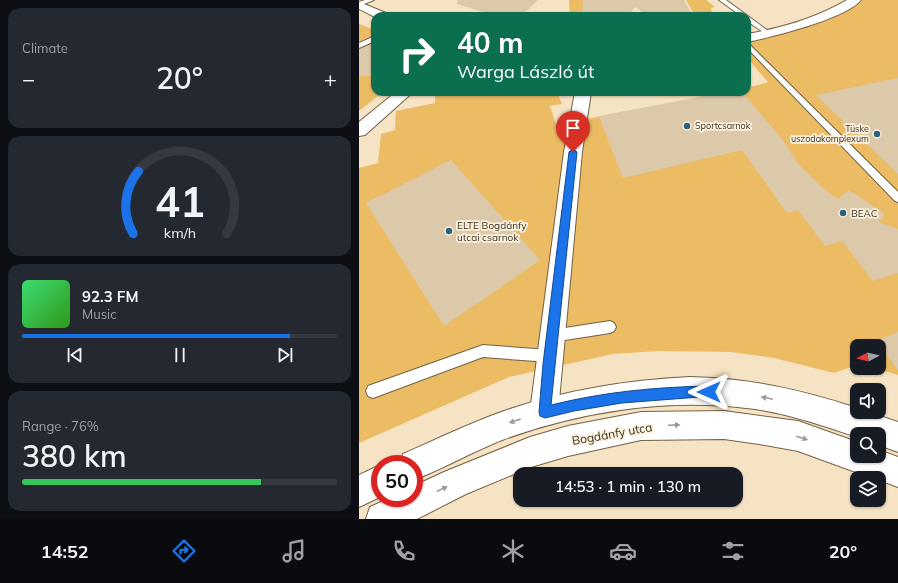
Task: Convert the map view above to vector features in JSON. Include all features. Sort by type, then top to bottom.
[{"type":"street","points":[[751,37],[812,20],[855,0]]},
{"type":"street","points":[[359,4],[374,12]]},
{"type":"street","points":[[359,131],[400,96]]},
{"type":"street","points":[[545,412],[550,346],[573,152],[582,96]]},
{"type":"street","points":[[423,461],[495,428],[545,412],[574,405],[622,397],[673,392],[723,392],[768,398],[822,410],[898,437]]},
{"type":"street","name":"Bogdánfy utca","points":[[382,519],[455,483],[530,452],[598,434],[641,426],[724,425],[759,429],[797,436],[898,472]]},
{"type":"street","points":[[359,491],[371,485]]},
{"type":"lane","points":[[359,4],[365,0]]},
{"type":"lane","points":[[359,4],[371,0]]},
{"type":"lane","points":[[723,0],[739,12]]},
{"type":"lane","points":[[751,21],[768,33]]},
{"type":"lane","points":[[359,46],[371,40]]},
{"type":"lane","points":[[751,48],[898,198]]},
{"type":"lane","points":[[373,391],[483,351],[550,346],[586,331],[610,327]]},
{"type":"shaded area","points":[[569,0],[583,0],[583,12],[570,12]]},
{"type":"shaded area","points":[[686,0],[706,0],[715,7],[711,8],[712,12],[693,12]]},
{"type":"shaded area","points":[[862,0],[898,0],[898,375],[886,372],[886,339],[850,339],[850,367],[834,373],[774,358],[731,352],[658,351],[613,354],[509,377],[359,443],[359,168],[378,163],[381,134],[395,130],[396,111],[435,103],[435,96],[559,96],[562,104],[550,106],[556,125],[705,96],[751,96],[751,87],[768,82],[751,63],[751,41],[851,7]]},
{"type":"shaded area","points":[[359,24],[371,28],[371,96],[378,96],[359,111]]},
{"type":"building","points":[[458,0],[538,0],[525,12],[483,12],[457,4]]},
{"type":"building","points":[[583,0],[684,0],[691,12],[642,12],[635,7],[631,12],[582,12]]},
{"type":"building","points":[[371,44],[371,76],[359,76],[359,49]]},
{"type":"building","name":"Tüske uszodakomplexum","points":[[898,78],[898,174],[816,95]]},
{"type":"building","points":[[705,96],[745,96],[782,139],[799,165],[827,192],[838,199],[849,190],[885,214],[879,222],[898,229],[898,273],[873,281],[842,241],[825,246],[798,210],[787,213],[742,150],[623,178],[599,116]]},
{"type":"building","name":"ELTE Bogdánfy utcai csarnok","points":[[451,160],[540,260],[444,326],[366,203]]},
{"type":"building","points":[[898,332],[898,370],[886,354],[886,339],[881,339]]},
{"type":"place","name":"Sportcsarnok","points":[[687,126]]},
{"type":"place","name":"Tüske uszodakomplexum","points":[[877,134]]},
{"type":"place","name":"BEAC","points":[[843,213]]},
{"type":"place","name":"ELTE Bogdánfy utcai csarnok","points":[[449,231]]},
{"type":"route","points":[[573,152],[548,364],[545,412],[599,400],[622,397],[673,392],[709,392]]}]
